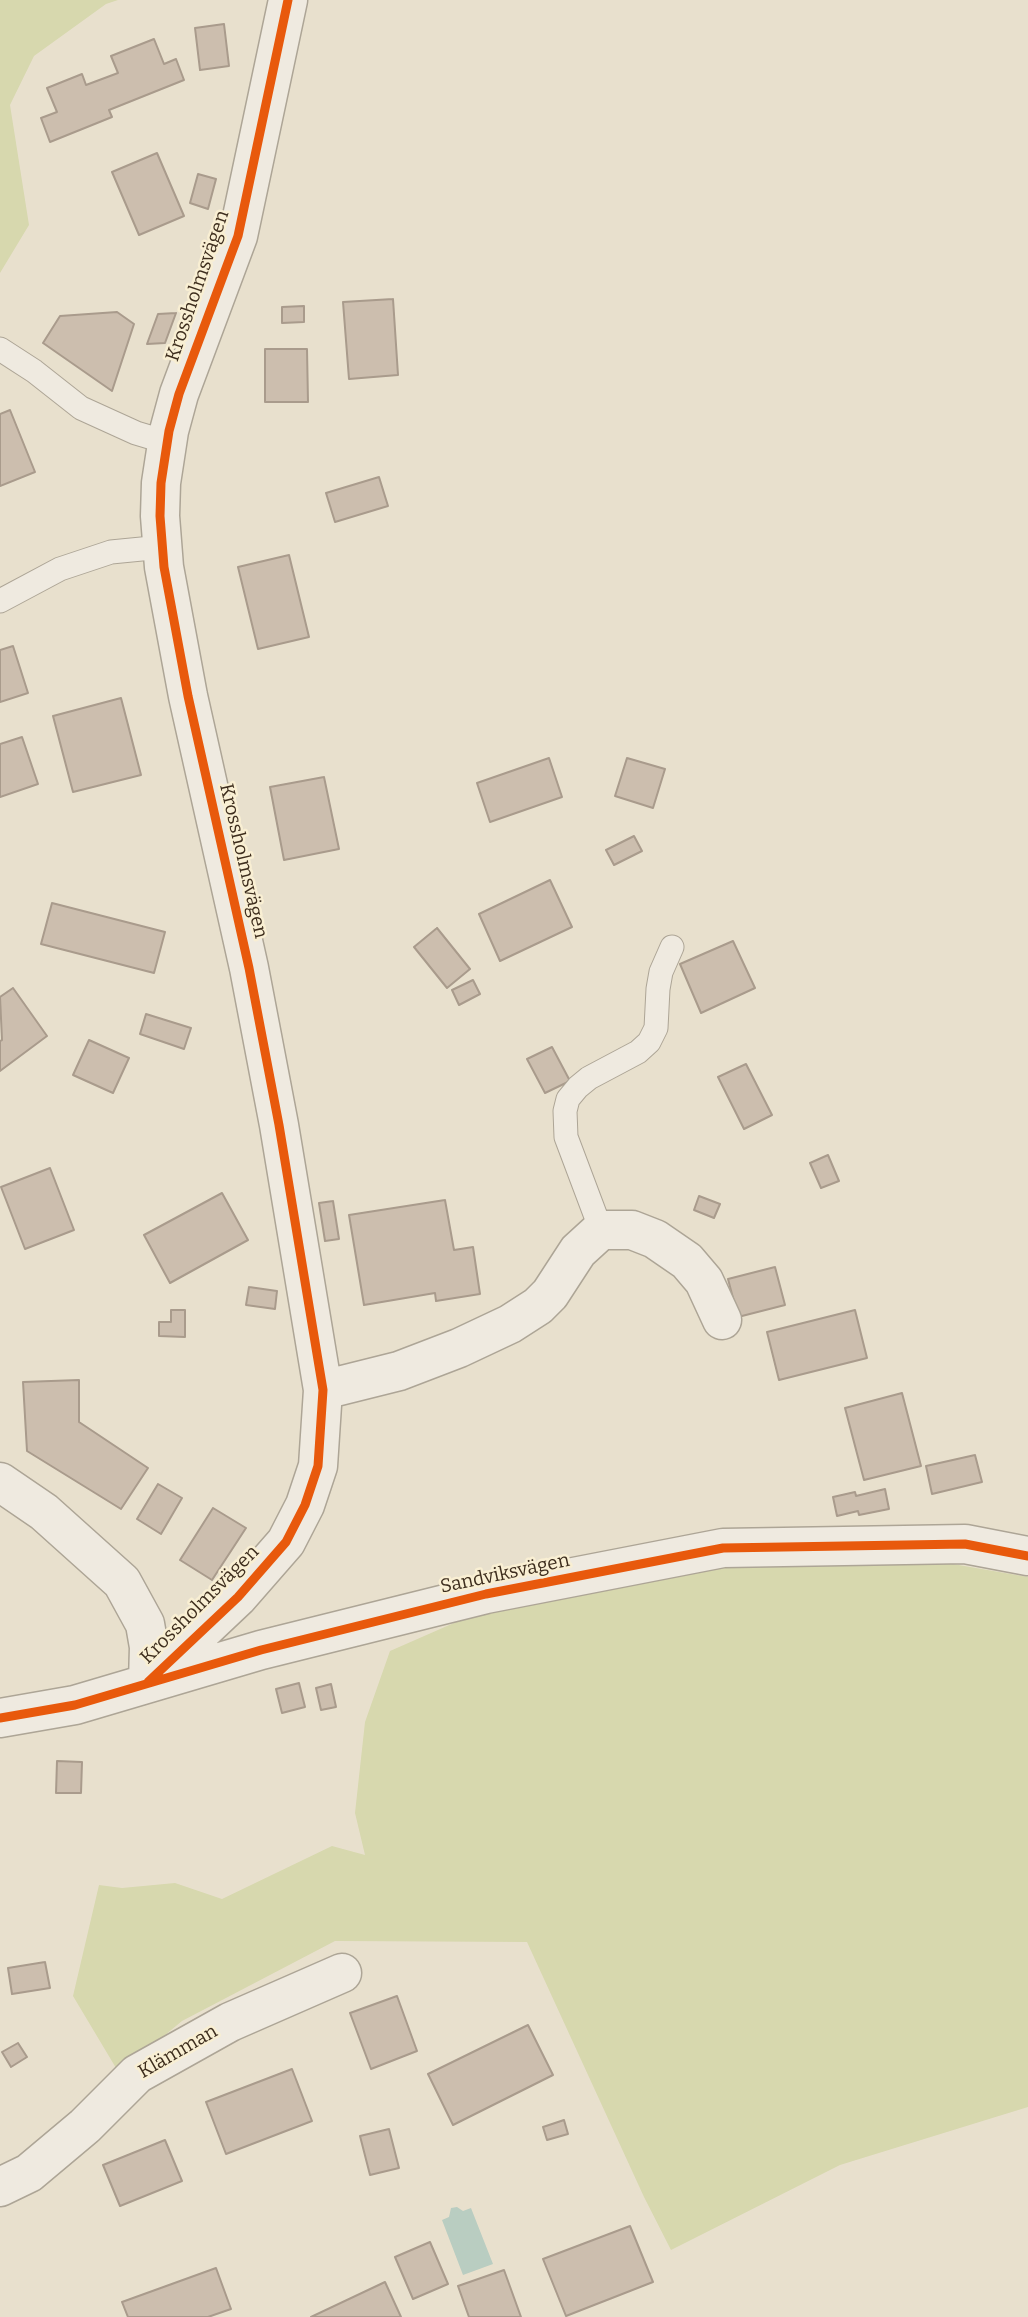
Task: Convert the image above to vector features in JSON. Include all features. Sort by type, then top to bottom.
[{"type":"street","name":"Krossholmsvägen","points":[[148,1682],[238,1597],[286,1542],[313,1485],[318,1465],[323,1390],[279,1125],[249,968],[188,696],[164,567],[160,516],[166,442],[179,394],[237,236],[288,0]]},
{"type":"street","points":[[323,1390],[399,1371],[459,1348],[510,1324],[551,1294],[578,1251],[601,1230],[632,1230],[655,1239],[687,1261],[704,1281],[722,1320]]},
{"type":"street","name":"Krossholmsvägen","points":[[0,1482],[44,1512],[122,1582],[145,1624],[149,1647],[148,1682]]},
{"type":"street","name":"Sandviksvägen","points":[[0,1718],[75,1705],[261,1650],[485,1594],[723,1548],[965,1544],[1028,1556]]},
{"type":"street","name":"Klämman","points":[[0,2187],[29,2173],[85,2126],[137,2074],[230,2022],[342,1973]]},
{"type":"lane","points":[[0,349],[34,371],[81,408],[136,433],[166,442]]},
{"type":"lane","points":[[0,601],[60,569],[111,552],[162,547]]},
{"type":"lane","points":[[601,1230],[566,1137],[565,1111],[568,1099],[589,1078],[638,1052],[649,1042],[656,1028],[661,972],[672,947]]},
{"type":"green space","points":[[0,0],[118,0],[106,4],[34,56],[10,105],[29,225],[0,273]]},
{"type":"green space","points":[[717,1563],[947,1563],[1028,1577],[1028,2107],[840,2165],[671,2250],[527,1942],[335,1941],[182,2021],[119,2073],[73,1996],[99,1885],[122,1888],[175,1883],[222,1899],[332,1846],[365,1855],[355,1813],[365,1722],[390,1651],[463,1619]]},
{"type":"shaded area","points":[[457,2207],[463,2211],[471,2208],[493,2264],[463,2275],[442,2220],[449,2217],[451,2208]]},
{"type":"building","points":[[224,24],[229,66],[200,70],[195,28]]},
{"type":"building","points":[[154,39],[164,64],[176,59],[184,80],[109,110],[112,117],[50,142],[41,118],[57,112],[47,88],[82,74],[86,85],[118,73],[111,56]]},
{"type":"building","points":[[157,153],[184,216],[139,235],[112,172]]},
{"type":"building","points":[[198,174],[216,179],[208,209],[190,203]]},
{"type":"building","points":[[393,299],[398,375],[349,379],[343,302]]},
{"type":"building","points":[[304,306],[304,322],[282,323],[282,307]]},
{"type":"building","points":[[117,312],[134,324],[112,391],[43,343],[60,316]]},
{"type":"building","points":[[176,313],[165,343],[147,344],[158,314]]},
{"type":"building","points":[[265,349],[307,349],[308,402],[265,402]]},
{"type":"building","points":[[10,410],[35,472],[0,486],[0,414]]},
{"type":"building","points":[[379,477],[388,506],[335,522],[326,493]]},
{"type":"building","points":[[289,555],[309,637],[258,649],[238,567]]},
{"type":"building","points":[[13,646],[28,693],[0,702],[0,650]]},
{"type":"building","points":[[121,698],[141,775],[73,792],[53,716]]},
{"type":"building","points":[[22,737],[38,784],[0,797],[0,744]]},
{"type":"building","points":[[549,758],[562,797],[490,822],[477,783]]},
{"type":"building","points":[[627,758],[665,769],[653,808],[615,796]]},
{"type":"building","points":[[324,777],[339,849],[284,860],[270,787]]},
{"type":"building","points":[[634,836],[642,851],[614,865],[606,850]]},
{"type":"building","points":[[550,880],[572,927],[500,961],[479,914]]},
{"type":"building","points":[[52,903],[165,932],[154,973],[41,944]]},
{"type":"building","points":[[437,928],[470,969],[447,988],[414,947]]},
{"type":"building","points":[[733,941],[755,988],[701,1013],[680,964]]},
{"type":"building","points":[[473,980],[480,994],[459,1005],[452,990]]},
{"type":"building","points":[[13,988],[47,1036],[0,1071],[0,997]]},
{"type":"building","points":[[146,1014],[191,1028],[184,1049],[140,1034]]},
{"type":"building","points":[[89,1040],[129,1058],[113,1093],[73,1075]]},
{"type":"building","points":[[552,1047],[570,1081],[545,1093],[527,1059]]},
{"type":"building","points":[[746,1064],[772,1115],[744,1129],[718,1077]]},
{"type":"building","points":[[828,1155],[839,1181],[821,1188],[810,1163]]},
{"type":"building","points":[[50,1168],[74,1230],[25,1249],[1,1187]]},
{"type":"building","points":[[222,1193],[248,1240],[170,1283],[144,1235]]},
{"type":"building","points":[[699,1196],[720,1204],[714,1218],[694,1210]]},
{"type":"building","points":[[445,1200],[454,1250],[473,1247],[480,1294],[436,1301],[435,1293],[364,1305],[349,1215]]},
{"type":"building","points":[[333,1201],[339,1239],[325,1241],[319,1203]]},
{"type":"building","points":[[775,1267],[785,1305],[738,1317],[728,1279]]},
{"type":"building","points":[[249,1287],[277,1291],[275,1309],[246,1305]]},
{"type":"building","points":[[171,1310],[185,1310],[185,1337],[159,1336],[159,1322],[171,1322]]},
{"type":"building","points":[[855,1310],[867,1358],[779,1380],[767,1332]]},
{"type":"building","points":[[79,1380],[79,1422],[148,1468],[121,1509],[27,1451],[23,1382]]},
{"type":"building","points":[[902,1393],[921,1466],[864,1480],[845,1408]]},
{"type":"building","points":[[975,1455],[982,1482],[932,1494],[926,1466]]},
{"type":"building","points":[[158,1484],[182,1498],[161,1534],[137,1519]]},
{"type":"building","points":[[885,1489],[889,1509],[859,1515],[858,1511],[837,1516],[833,1497],[855,1492],[856,1496]]},
{"type":"building","points":[[213,1508],[246,1528],[212,1580],[180,1560]]},
{"type":"building","points":[[299,1683],[305,1707],[282,1713],[276,1689]]},
{"type":"building","points":[[331,1684],[336,1707],[321,1710],[316,1688]]},
{"type":"building","points":[[57,1761],[82,1762],[81,1793],[56,1793]]},
{"type":"building","points":[[45,1962],[50,1988],[12,1994],[8,1968]]},
{"type":"building","points":[[397,1996],[417,2051],[371,2069],[350,2013]]},
{"type":"building","points":[[528,2025],[553,2075],[453,2125],[428,2074]]},
{"type":"building","points":[[18,2043],[27,2057],[11,2067],[2,2052]]},
{"type":"building","points":[[292,2069],[312,2121],[226,2154],[206,2102]]},
{"type":"building","points":[[564,2120],[568,2134],[547,2140],[543,2127]]},
{"type":"building","points":[[389,2129],[399,2168],[370,2175],[360,2136]]},
{"type":"building","points":[[165,2140],[182,2181],[120,2206],[103,2165]]},
{"type":"building","points":[[630,2226],[653,2282],[566,2316],[543,2259]]},
{"type":"building","points":[[430,2242],[448,2284],[413,2299],[395,2257]]},
{"type":"building","points":[[216,2268],[231,2309],[208,2317],[128,2317],[122,2302]]},
{"type":"building","points":[[504,2270],[521,2317],[469,2317],[458,2286]]},
{"type":"building","points":[[385,2282],[401,2317],[311,2317]]},
{"type":"cycle path","points":[[148,1682],[238,1597],[286,1542],[305,1505],[318,1466],[323,1390],[279,1125],[249,968],[188,696],[164,567],[160,516],[161,483],[169,431],[179,394],[238,236],[288,0]]},
{"type":"cycle path","points":[[0,1718],[75,1705],[261,1650],[486,1594],[723,1548],[965,1544],[1028,1556]]}]
